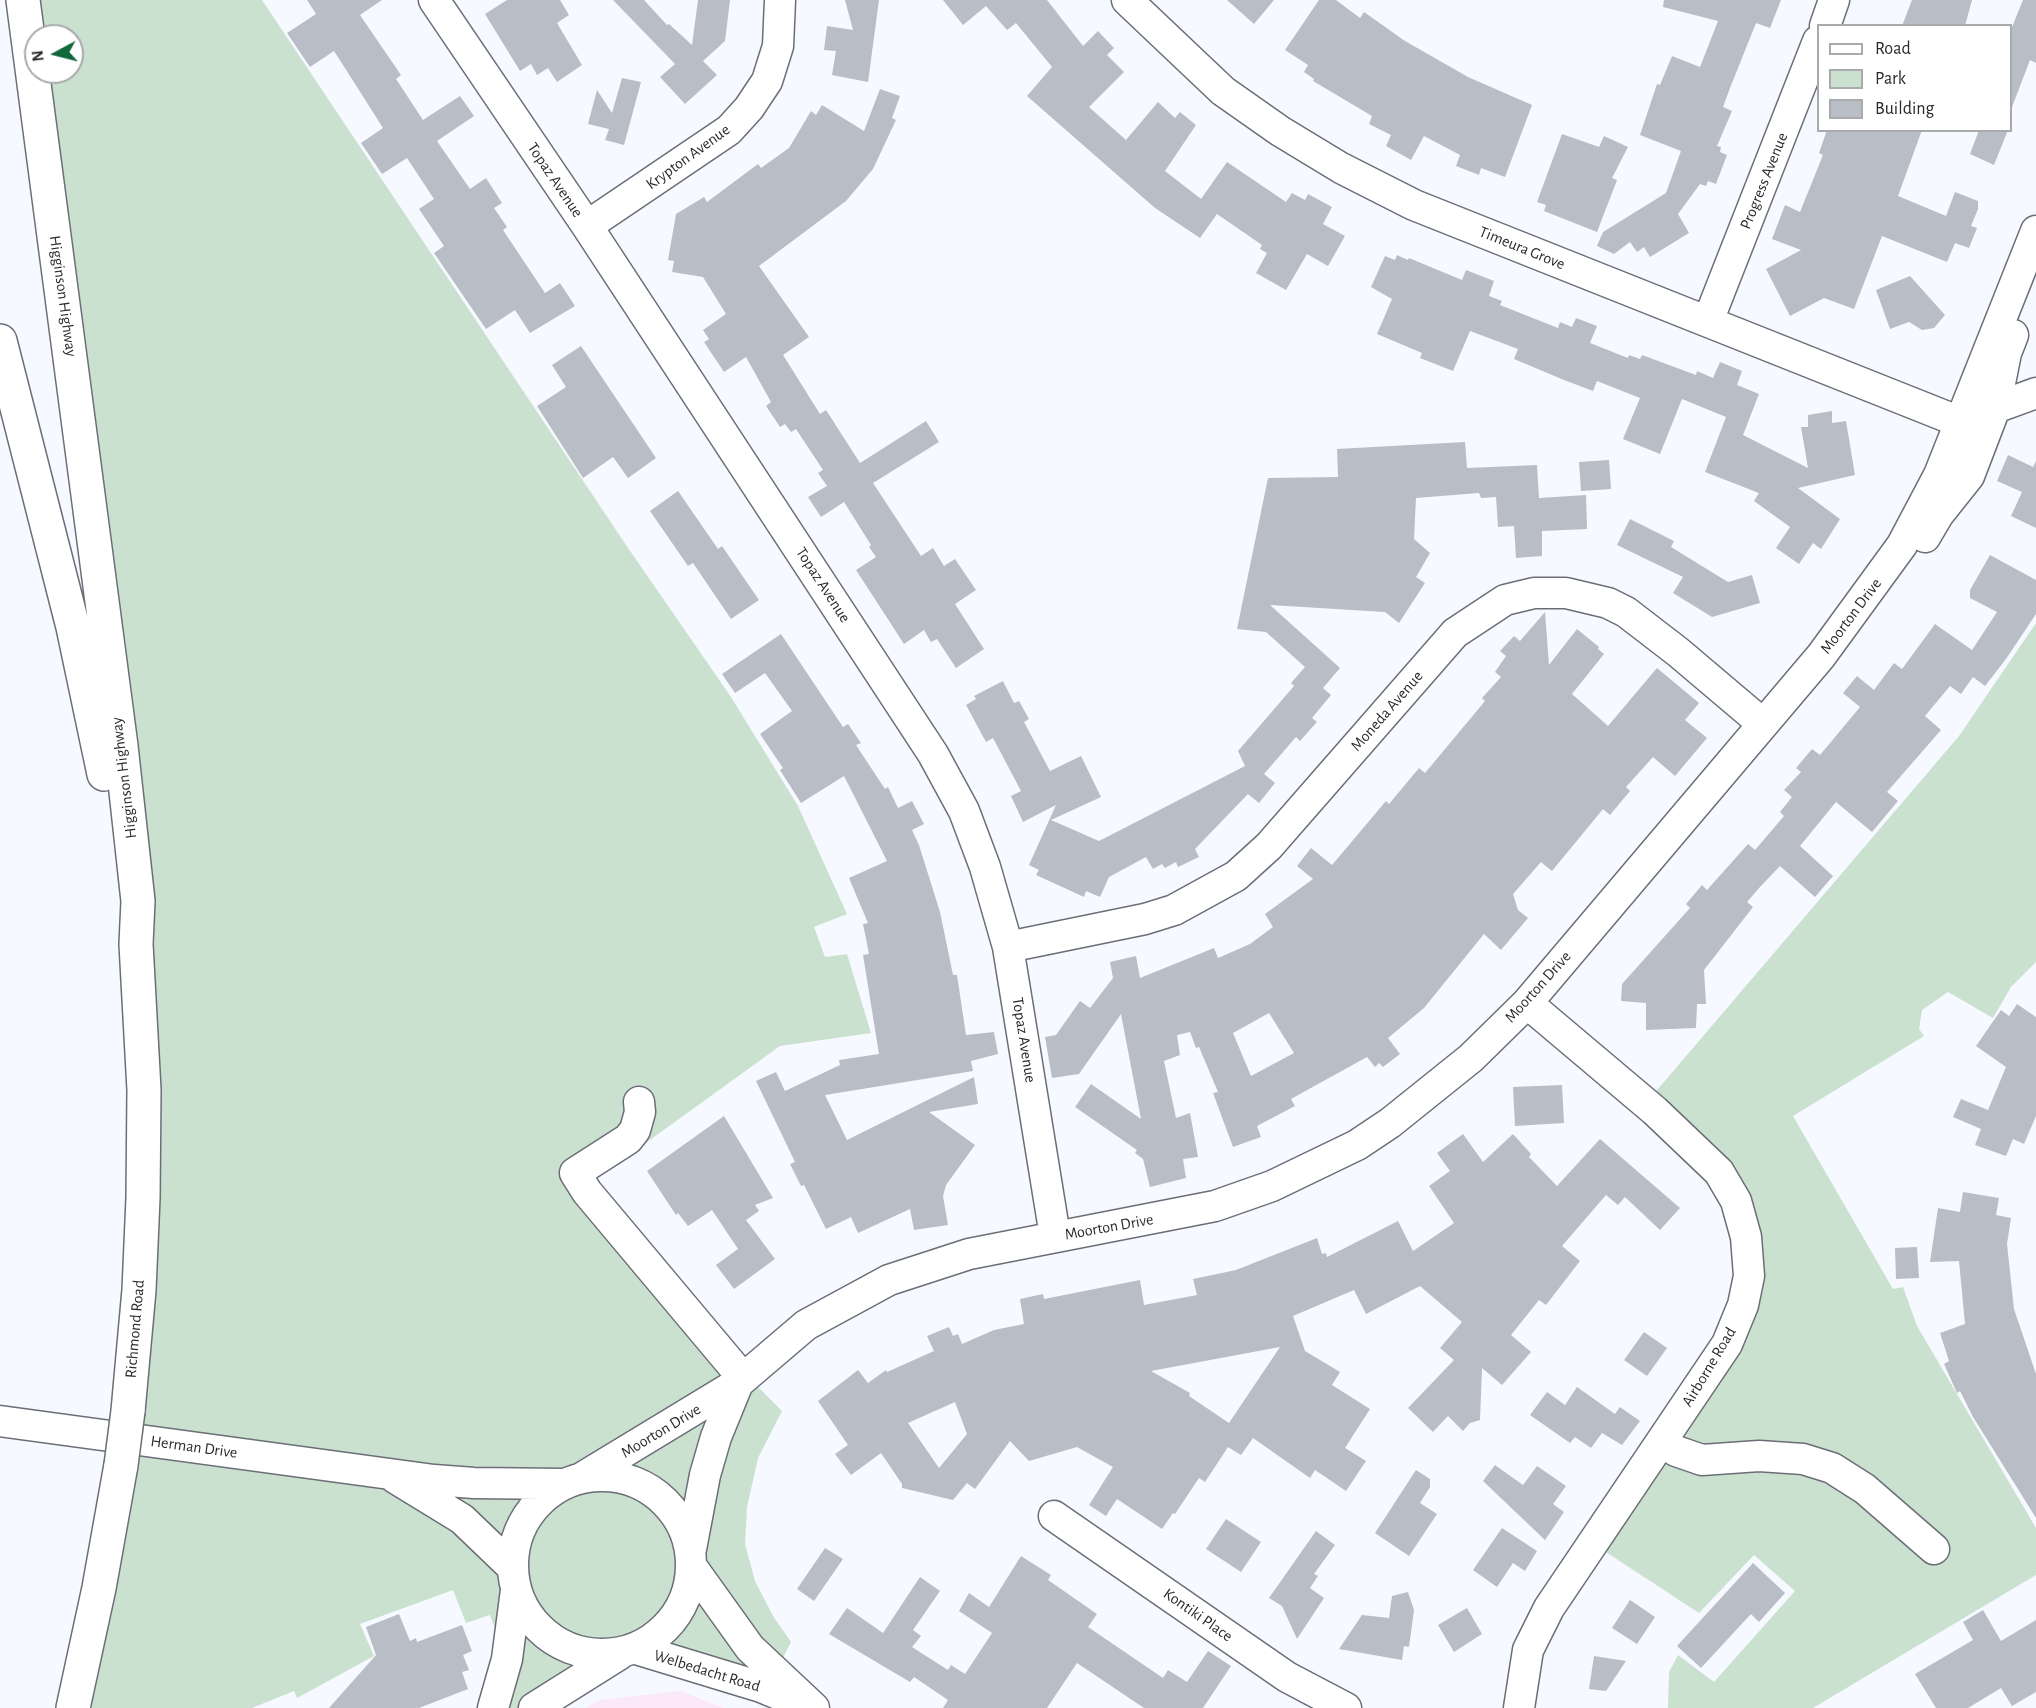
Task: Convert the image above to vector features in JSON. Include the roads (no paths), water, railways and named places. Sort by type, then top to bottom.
[{"type":"highway","name":"Higginson Highway","points":[[23,0],[130,818],[138,901],[136,944]]},
{"type":"highway","name":"Higginson Highway","points":[[0,341],[73,627],[101,756],[136,944]]},
{"type":"highway","name":"Richmond Road","points":[[73,1708],[99,1588],[121,1465],[139,1290],[144,1090],[136,944]]},
{"type":"street","name":"Topaz Avenue","points":[[434,0],[587,226],[933,754],[964,811],[985,867],[1008,947],[1055,1236]]},
{"type":"street","name":"Krypton Avenue","points":[[587,226],[720,136],[749,108],[767,81],[778,46],[780,0]]},
{"type":"street","name":"Timeura Grove","points":[[1127,0],[1223,91],[1280,131],[1341,168],[1414,205],[1960,422]]},
{"type":"street","points":[[1825,24],[1834,0]]},
{"type":"street","name":"Progress Avenue","points":[[1708,321],[1817,44]]},
{"type":"street","name":"Moorton Drive","points":[[573,1480],[693,1413],[741,1380],[806,1326],[888,1280],[969,1254],[1215,1206],[1272,1186],[1323,1164],[1390,1123],[1471,1058],[1527,1003],[1821,656],[1902,545],[1934,485],[2036,231]]},
{"type":"street","points":[[1880,577],[1910,563],[1938,515],[1969,476],[1995,408],[2006,352],[2036,278]]},
{"type":"street","points":[[1995,408],[2036,393]]},
{"type":"street","name":"Moneda Avenue","points":[[1008,947],[1155,916],[1210,893],[1236,876],[1269,846],[1455,633],[1505,600],[1534,593],[1566,593],[1608,603],[1626,612],[1678,652],[1763,724]]},
{"type":"street","name":"Airborne Road","points":[[1519,1708],[1528,1650],[1549,1608],[1727,1344],[1743,1305],[1749,1276],[1746,1237],[1736,1201],[1719,1172],[1696,1148],[1527,1003]]},
{"type":"street","points":[[639,1102],[638,1121],[628,1139],[575,1173],[587,1192],[741,1380]]},
{"type":"street","name":"Moorton Drive","points":[[691,1558],[705,1475],[716,1437],[741,1380]]},
{"type":"street","name":"Herman Drive","points":[[0,1421],[474,1483],[573,1480]]},
{"type":"street","points":[[1663,1441],[1676,1451],[1702,1460],[1759,1456],[1803,1459],[1832,1468],[1865,1489],[1934,1549]]},
{"type":"street","name":"Herman Drive","points":[[387,1473],[462,1519],[514,1578]]},
{"type":"street","points":[[493,1708],[507,1659],[514,1578],[525,1519],[542,1499],[573,1480],[619,1476],[652,1490],[677,1515],[691,1558],[688,1593],[676,1616],[658,1636],[628,1651],[534,1708]]},
{"type":"street","name":"Kontiki Place","points":[[1054,1516],[1287,1677],[1346,1708]]},
{"type":"street","name":"Welbedacht Road","points":[[691,1558],[750,1648],[813,1708]]},
{"type":"street","points":[[514,1578],[531,1620],[555,1642],[586,1654],[628,1651]]},
{"type":"street","name":"Welbedacht Road","points":[[628,1651],[762,1699],[813,1708]]}]
